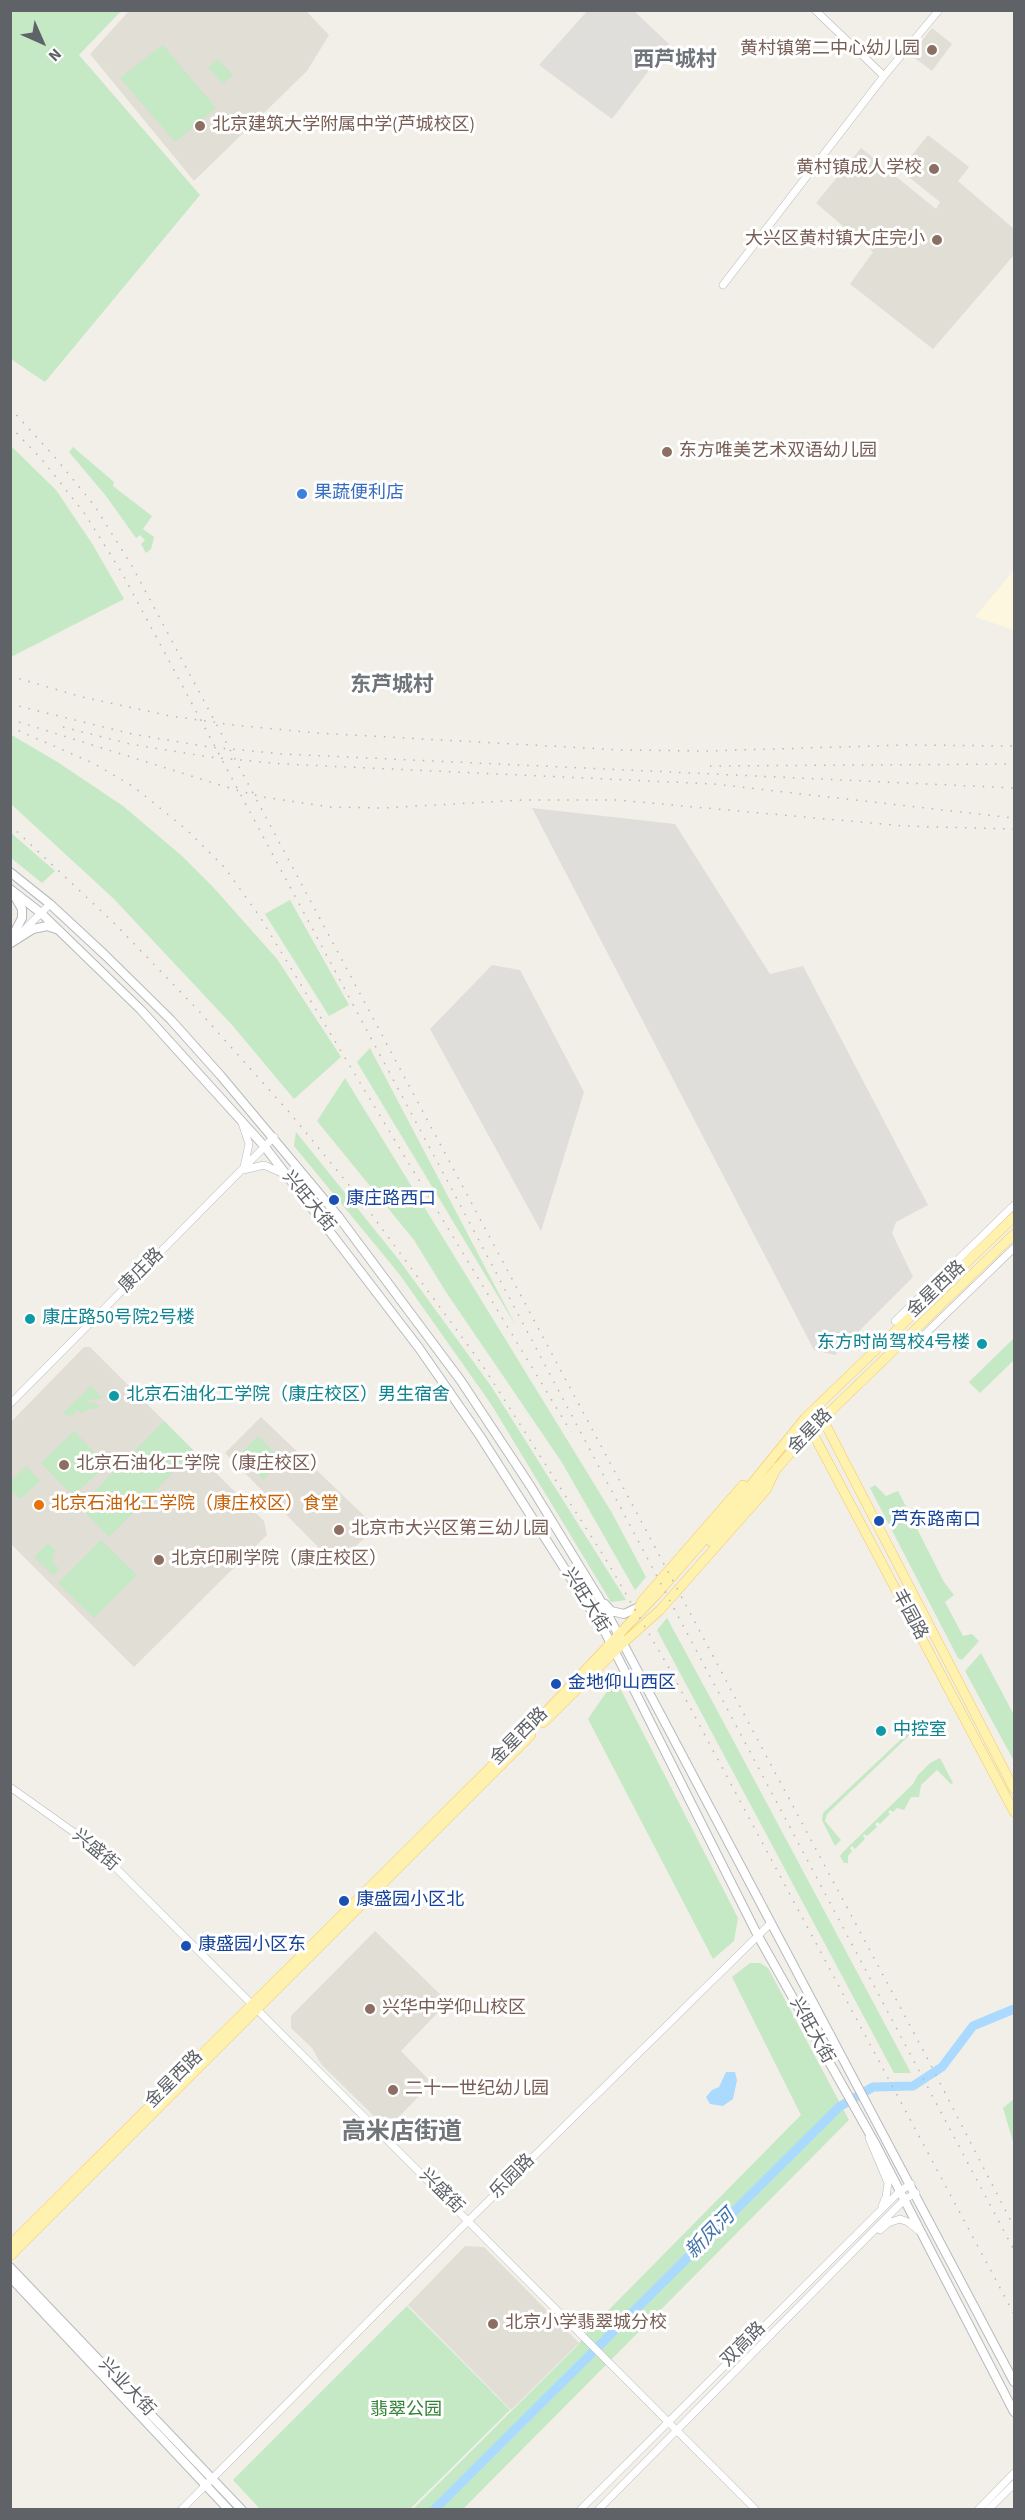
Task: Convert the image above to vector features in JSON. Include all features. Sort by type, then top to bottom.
[{"type":"main road","name":"兴旺大街","points":[[10,872],[50,904],[171,1020],[274,1137],[338,1216],[461,1381],[531,1487],[599,1598],[617,1644],[758,1936],[905,2199],[1014,2412]]},
{"type":"main road","name":"兴旺大街","points":[[10,890],[59,930],[141,1010],[241,1119],[321,1218],[419,1348],[486,1445],[617,1644],[855,2077],[1014,2382]]},
{"type":"main road","points":[[10,890],[22,909],[22,918],[10,943]]},
{"type":"main road","points":[[10,943],[33,929],[47,926],[59,930]]},
{"type":"main road","name":"金星西路","points":[[10,2256],[255,2006],[617,1644],[633,1620],[732,1508],[816,1406],[1014,1217]]},
{"type":"main road","name":"金星路","points":[[617,1644],[660,1610],[766,1490],[777,1467],[811,1430],[1014,1234]]},
{"type":"main road","name":"丰园路","points":[[816,1406],[1014,1789]]},
{"type":"main road","name":"丰园路","points":[[806,1417],[828,1463],[1014,1812]]},
{"type":"main road","points":[[633,1620],[642,1601],[743,1485],[779,1449]]},
{"type":"main road","points":[[828,1463],[836,1457],[843,1460]]},
{"type":"main road","points":[[599,1598],[611,1611],[624,1614],[640,1607],[657,1594]]},
{"type":"main road","name":"金星西路","points":[[10,2245],[255,2006]]},
{"type":"main road","points":[[891,2174],[899,2176],[903,2169]]},
{"type":"main road","points":[[921,2231],[923,2219],[930,2220]]},
{"type":"main road","name":"兴业大街","points":[[10,2267],[209,2481],[229,2510]]},
{"type":"main road","name":"兴业大街","points":[[10,2277],[209,2481],[242,2510]]},
{"type":"street","points":[[814,10],[884,76]]},
{"type":"street","points":[[723,285],[884,76],[939,10]]},
{"type":"street","points":[[10,943],[50,904]]},
{"type":"street","points":[[241,1119],[249,1144],[243,1170],[264,1166],[284,1174]]},
{"type":"street","name":"康庄路","points":[[10,1404],[274,1137]]},
{"type":"street","points":[[895,1321],[1014,1206]]},
{"type":"street","points":[[905,1340],[924,1335],[1014,1248]]},
{"type":"street","name":"兴盛街","points":[[10,1787],[79,1836],[110,1862],[756,2510]]},
{"type":"street","name":"乐园路","points":[[181,2510],[469,2220],[771,1923]]},
{"type":"street","points":[[866,2130],[888,2183],[886,2197],[879,2212]]},
{"type":"street","name":"双高路","points":[[580,2510],[900,2191],[911,2184]]},
{"type":"street","name":"双高路","points":[[598,2510],[905,2199],[916,2193]]},
{"type":"street","points":[[857,2248],[894,2220],[909,2222],[921,2231]]},
{"type":"street","points":[[978,2510],[1014,2473]]},
{"type":"street","points":[[988,2510],[1014,2484]]},
{"type":"shaded area","points":[[588,10],[634,11],[669,44],[612,119],[539,65]]},
{"type":"shaded area","name":"北京建筑大学附属中学(芦城校区)","points":[[129,11],[306,11],[329,35],[307,71],[194,181],[90,54]]},
{"type":"shaded area","name":"黄村镇第二中心幼儿园","points":[[932,28],[952,44],[932,71],[911,55]]},
{"type":"shaded area","name":"大兴区黄村镇大庄完小","points":[[928,135],[969,167],[958,181],[1014,229],[1014,255],[933,349],[850,284],[873,252],[816,203],[861,148],[936,209],[940,202],[900,170]]},
{"type":"shaded area","points":[[1014,570],[1014,630],[975,617]]},
{"type":"shaded area","points":[[532,808],[675,824],[770,974],[803,966],[928,1205],[896,1222],[892,1233],[913,1277],[835,1355],[814,1350]]},
{"type":"shaded area","points":[[492,965],[520,970],[584,1092],[541,1231],[430,1029]]},
{"type":"shaded area","points":[[84,1347],[90,1347],[264,1521],[267,1535],[134,1667],[11,1544],[11,1422]]},
{"type":"shaded area","points":[[261,1417],[376,1527],[336,1565],[225,1453]]},
{"type":"shaded area","name":"兴华中学仰山校区","points":[[375,1931],[448,2002],[401,2051],[432,2083],[387,2129],[321,2064],[312,2048],[291,2028],[291,2016]]},
{"type":"shaded area","name":"北京小学翡翠城分校","points":[[465,2246],[484,2247],[579,2343],[511,2410],[408,2305]]},
{"type":"green space","points":[[10,11],[121,11],[79,55],[200,195],[45,382],[11,359]]},
{"type":"green space","points":[[163,45],[216,108],[175,142],[120,78]]},
{"type":"green space","points":[[218,59],[233,75],[223,84],[208,67]]},
{"type":"green space","points":[[12,447],[56,490],[93,545],[124,599],[13,656],[10,655],[10,450]]},
{"type":"green space","points":[[73,447],[114,482],[113,486],[152,516],[143,529],[154,537],[151,549],[146,553],[141,544],[145,540],[140,535],[136,538],[106,496],[69,452]]},
{"type":"green space","points":[[10,734],[59,763],[123,806],[182,856],[277,959],[341,1057],[294,1099],[233,1026],[114,899],[11,804]]},
{"type":"green space","points":[[10,832],[55,871],[42,883],[11,858]]},
{"type":"green space","points":[[290,900],[349,1005],[329,1016],[265,914]]},
{"type":"green space","points":[[370,1048],[516,1326],[357,1062]]},
{"type":"green space","points":[[345,1078],[612,1513],[646,1577],[635,1590],[561,1461],[446,1292],[414,1240],[317,1121]]},
{"type":"green space","points":[[296,1132],[399,1260],[491,1386],[626,1600],[611,1602],[491,1404],[400,1275],[294,1146]]},
{"type":"green space","points":[[1014,1338],[1014,1360],[980,1393],[969,1382]]},
{"type":"green space","points":[[91,1386],[103,1398],[89,1400],[84,1405],[90,1402],[100,1405],[82,1413],[78,1410],[72,1416],[62,1414]]},
{"type":"green space","points":[[164,1421],[194,1451],[109,1537],[79,1507]]},
{"type":"green space","points":[[74,1431],[106,1465],[73,1496],[41,1463]]},
{"type":"green space","points":[[258,1436],[282,1460],[263,1480],[239,1455]]},
{"type":"green space","points":[[26,1466],[40,1481],[20,1498],[11,1491],[11,1480]]},
{"type":"green space","points":[[875,1485],[886,1496],[898,1491],[944,1582],[954,1595],[945,1602],[963,1636],[972,1634],[979,1641],[962,1660],[958,1658],[870,1488]]},
{"type":"green space","points":[[101,1540],[137,1575],[94,1618],[58,1583]]},
{"type":"green space","points":[[48,1543],[56,1551],[53,1554],[53,1562],[59,1569],[53,1575],[34,1557]]},
{"type":"green space","points":[[667,1618],[911,2073],[894,2073],[657,1630]]},
{"type":"green space","points":[[981,1653],[1014,1715],[1014,1761],[965,1671]]},
{"type":"green space","points":[[610,1687],[620,1688],[738,1918],[734,1941],[713,1959],[588,1719]]},
{"type":"green space","points":[[916,1725],[918,1727],[827,1814],[825,1821],[841,1840],[835,1846],[822,1820],[823,1813]]},
{"type":"green space","points":[[940,1758],[953,1783],[951,1784],[937,1770],[921,1785],[919,1797],[911,1797],[904,1810],[897,1808],[893,1812],[890,1810],[888,1812],[890,1814],[880,1824],[878,1822],[875,1824],[877,1827],[867,1836],[864,1834],[865,1839],[855,1849],[852,1846],[850,1848],[852,1851],[848,1856],[848,1863],[844,1863],[840,1856],[843,1852],[913,1784],[930,1763]]},
{"type":"green space","points":[[750,1963],[760,1963],[768,1968],[849,2120],[463,2509],[412,2510],[577,2346],[588,2331],[801,2115],[732,1977]]},
{"type":"green space","points":[[1014,2099],[1014,2145],[1003,2108]]},
{"type":"green space","name":"翡翠公园","points":[[407,2306],[510,2410],[410,2509],[260,2509],[233,2480]]},
{"type":"water","points":[[726,2072],[735,2072],[737,2080],[733,2099],[723,2106],[710,2104],[706,2097],[712,2090],[719,2087]]},
{"type":"waterway","name":"新凤河","points":[[434,2510],[839,2107],[873,2087],[913,2086],[942,2067],[973,2026],[1014,2009]]},
{"type":"railway","points":[[10,408],[94,505],[132,566],[923,2050],[1014,2227]]},
{"type":"railway","points":[[10,426],[44,462],[85,514],[122,573],[448,1182],[1014,2250]]},
{"type":"railway","points":[[10,676],[82,697],[170,716],[316,733],[622,750],[705,751],[908,745],[1014,746]]},
{"type":"railway","points":[[10,704],[132,734],[209,747],[283,754],[1014,788]]},
{"type":"railway","points":[[19,722],[236,790],[263,797],[330,807],[382,808],[523,800],[617,800],[904,826],[1014,829]]},
{"type":"railway","points":[[10,727],[93,763],[134,787],[187,830],[225,868],[260,917],[571,1432]]},
{"type":"railway","points":[[63,727],[130,744],[209,757],[283,764],[714,784],[1014,818]]},
{"type":"railway","points":[[710,766],[1014,764]]},
{"type":"railway","points":[[10,825],[115,924],[197,1009],[289,1112],[358,1196],[481,1363],[605,1558],[669,1668],[1014,2314]]},
{"type":"place","name":"黄村镇第二中心幼儿园","points":[[932,50]]},
{"type":"place","name":"北京建筑大学附属中学(芦城校区)","points":[[200,126]]},
{"type":"place","name":"黄村镇成人学校","points":[[934,169]]},
{"type":"place","name":"大兴区黄村镇大庄完小","points":[[937,240]]},
{"type":"place","name":"东方唯美艺术双语幼儿园","points":[[667,452]]},
{"type":"place","name":"果蔬便利店","points":[[302,494]]},
{"type":"place","name":"康庄路西口","points":[[334,1200]]},
{"type":"place","name":"康庄路50号院2号楼","points":[[30,1319]]},
{"type":"place","name":"东方时尚驾校4号楼","points":[[982,1344]]},
{"type":"place","name":"北京石油化工学院（康庄校区）男生宿舍","points":[[114,1396]]},
{"type":"place","name":"北京石油化工学院（康庄校区）","points":[[64,1465]]},
{"type":"place","name":"北京石油化工学院（康庄校区）食堂","points":[[39,1505]]},
{"type":"place","name":"芦东路南口","points":[[879,1521]]},
{"type":"place","name":"北京市大兴区第三幼儿园","points":[[339,1530]]},
{"type":"place","name":"北京印刷学院（康庄校区）","points":[[159,1560]]},
{"type":"place","name":"金地仰山西区","points":[[556,1684]]},
{"type":"place","name":"中控室","points":[[881,1731]]},
{"type":"place","name":"康盛园小区北","points":[[344,1901]]},
{"type":"place","name":"康盛园小区东","points":[[186,1946]]},
{"type":"place","name":"兴华中学仰山校区","points":[[370,2009]]},
{"type":"place","name":"二十一世纪幼儿园","points":[[393,2090]]},
{"type":"place","name":"北京小学翡翠城分校","points":[[493,2324]]},
{"type":"district","name":"西芦城村","points":[[675,61]]},
{"type":"district","name":"东芦城村","points":[[392,686]]},
{"type":"district","name":"高米店街道","points":[[402,2134]]}]
